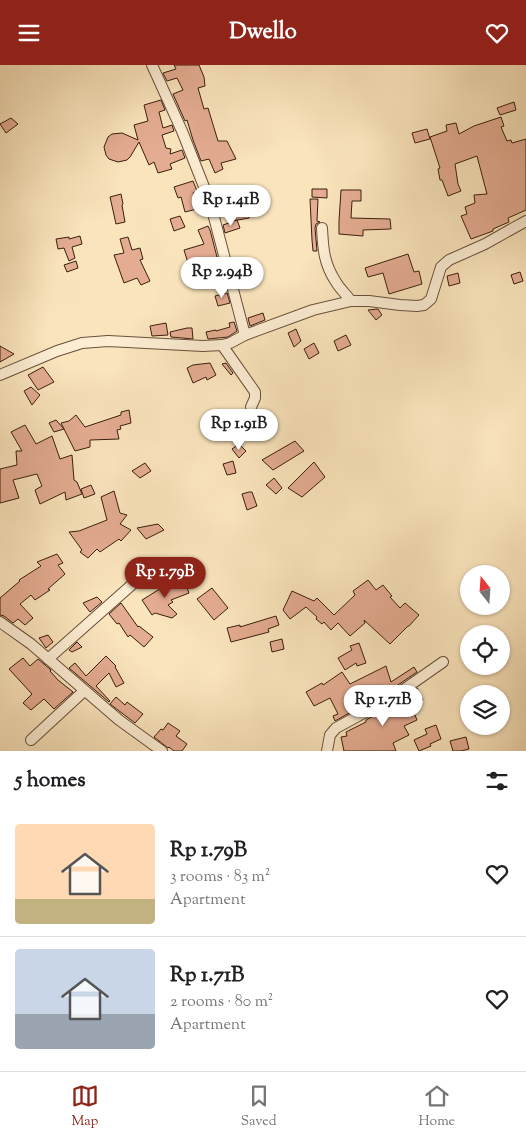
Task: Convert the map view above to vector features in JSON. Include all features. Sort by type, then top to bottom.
[{"type":"street","points":[[152,65],[182,131],[210,202],[245,335]]},
{"type":"street","points":[[0,375],[57,351],[82,343],[108,341],[202,346],[222,345],[313,310],[351,301],[424,305],[431,299],[441,267],[526,221]]},
{"type":"street","points":[[322,228],[322,247],[326,262],[336,283],[351,301]]},
{"type":"street","points":[[222,345],[255,392],[251,407]]},
{"type":"street","points":[[48,659],[144,574]]},
{"type":"street","points":[[0,622],[31,644],[119,720],[162,751]]},
{"type":"street","points":[[327,751],[330,735],[336,727],[393,697],[443,662]]},
{"type":"street","points":[[31,740],[84,691]]},
{"type":"building","points":[[174,65],[199,65],[204,77],[205,86],[198,88],[204,109],[208,108],[218,141],[227,141],[236,159],[221,163],[223,169],[215,173],[209,159],[201,161],[187,120],[185,121],[173,94],[183,90],[177,78],[167,81],[163,73],[176,69]]},
{"type":"building","points":[[161,100],[165,110],[159,112],[163,128],[172,125],[174,131],[162,135],[166,148],[171,149],[170,154],[182,150],[185,158],[170,164],[172,169],[158,173],[154,162],[149,165],[139,142],[127,160],[118,162],[109,159],[104,147],[108,137],[112,134],[122,133],[138,140],[134,125],[148,121],[144,105]]},
{"type":"building","points":[[514,102],[516,110],[500,115],[497,108]]},
{"type":"building","points":[[501,117],[504,126],[501,127],[507,141],[511,140],[512,143],[526,139],[526,210],[508,218],[509,222],[493,229],[493,231],[471,239],[461,216],[467,214],[465,207],[475,203],[474,195],[487,194],[477,156],[455,164],[461,191],[448,196],[442,180],[440,180],[438,169],[440,168],[430,137],[447,131],[446,125],[456,123],[459,134],[474,126]]},
{"type":"building","points":[[11,118],[18,124],[6,133],[0,124]]},
{"type":"building","points":[[427,129],[430,139],[415,143],[412,133]]},
{"type":"building","points":[[193,181],[197,191],[193,193],[197,209],[185,212],[181,197],[178,198],[174,187]]},
{"type":"building","points":[[312,189],[327,189],[327,198],[312,197]]},
{"type":"building","points":[[341,190],[361,190],[361,201],[352,201],[351,218],[390,219],[391,229],[363,230],[363,236],[339,234]]},
{"type":"building","points":[[121,194],[125,222],[116,224],[110,197]]},
{"type":"building","points":[[229,196],[234,211],[250,204],[249,218],[232,221],[224,209],[219,211],[217,200]]},
{"type":"building","points":[[310,199],[318,199],[317,221],[320,222],[316,224],[315,228],[317,251],[313,251]]},
{"type":"building","points":[[180,216],[185,227],[174,231],[170,219]]},
{"type":"building","points":[[237,220],[240,228],[225,233],[223,225]]},
{"type":"building","points":[[208,226],[217,257],[212,259],[216,271],[208,273],[203,258],[188,263],[184,250],[204,244],[198,230]]},
{"type":"building","points":[[80,236],[82,244],[72,247],[75,258],[69,261],[64,248],[58,249],[56,239],[69,237],[69,239]]},
{"type":"building","points":[[128,237],[132,250],[140,248],[143,259],[140,260],[150,281],[141,285],[137,278],[124,283],[114,255],[124,253],[120,239]]},
{"type":"building","points":[[408,254],[414,272],[419,271],[422,284],[389,294],[383,273],[368,277],[365,268]]},
{"type":"building","points":[[76,261],[78,268],[67,272],[64,265]]},
{"type":"building","points":[[520,272],[523,281],[514,284],[511,275]]},
{"type":"building","points":[[458,273],[460,283],[449,286],[447,276]]},
{"type":"building","points":[[227,293],[230,303],[218,306],[215,296]]},
{"type":"building","points":[[378,309],[382,315],[376,320],[368,310]]},
{"type":"building","points":[[263,313],[265,320],[250,326],[248,318]]},
{"type":"building","points":[[234,322],[237,331],[228,337],[208,339],[206,332],[230,327],[229,323]]},
{"type":"building","points":[[166,323],[168,335],[152,336],[150,326]]},
{"type":"building","points":[[192,328],[193,339],[171,337],[170,332]]},
{"type":"building","points":[[296,329],[301,341],[294,347],[288,333]]},
{"type":"building","points":[[346,335],[351,345],[338,351],[334,341]]},
{"type":"building","points":[[314,343],[319,353],[309,359],[304,349]]},
{"type":"building","points":[[0,346],[14,354],[0,362]]},
{"type":"building","points":[[210,363],[216,375],[207,380],[206,377],[193,383],[187,368],[193,365]]},
{"type":"building","points":[[226,363],[233,373],[231,375],[222,364]]},
{"type":"building","points":[[43,367],[54,382],[38,390],[28,375]]},
{"type":"building","points":[[31,387],[40,395],[32,405],[24,391]]},
{"type":"building","points":[[129,410],[131,423],[120,426],[121,429],[117,430],[119,439],[90,440],[90,447],[75,451],[61,423],[69,421],[76,415],[85,427],[121,415],[121,412]]},
{"type":"building","points":[[56,420],[64,429],[54,432],[49,423]]},
{"type":"building","points":[[258,420],[265,428],[253,436],[247,428]]},
{"type":"building","points":[[25,425],[36,444],[52,436],[60,459],[72,455],[74,480],[77,482],[82,494],[66,500],[65,492],[40,504],[35,490],[42,486],[37,474],[13,480],[19,498],[0,503],[0,469],[17,465],[16,451],[22,451],[11,432]]},
{"type":"building","points":[[295,441],[304,451],[273,470],[262,460]]},
{"type":"building","points":[[239,444],[246,451],[239,458],[232,449]]},
{"type":"building","points":[[233,461],[236,473],[227,475],[223,464]]},
{"type":"building","points":[[314,462],[325,477],[302,497],[288,488]]},
{"type":"building","points":[[145,463],[151,471],[140,478],[132,471]]},
{"type":"building","points":[[274,478],[282,488],[276,494],[266,485]]},
{"type":"building","points":[[91,485],[95,494],[84,498],[81,489]]},
{"type":"building","points":[[114,491],[120,513],[127,515],[120,524],[131,530],[121,541],[119,539],[100,552],[97,549],[88,558],[80,552],[82,550],[69,532],[79,531],[107,520],[101,497]]},
{"type":"building","points":[[252,492],[257,506],[247,510],[242,494]]},
{"type":"building","points":[[158,524],[164,530],[146,539],[137,528]]},
{"type":"building","points":[[57,554],[63,563],[58,565],[65,574],[48,589],[50,590],[35,600],[31,595],[20,604],[33,618],[25,625],[18,619],[13,623],[0,615],[0,598],[19,580],[41,566],[37,562]]},
{"type":"building","points":[[184,580],[189,593],[171,600],[173,602],[168,605],[177,614],[172,618],[155,613],[152,615],[142,600],[163,587]]},
{"type":"building","points":[[368,580],[376,590],[383,585],[392,596],[390,597],[400,608],[405,603],[419,615],[390,644],[364,620],[365,623],[350,636],[338,623],[331,630],[324,622],[322,624],[316,619],[317,617],[306,607],[290,619],[283,610],[292,591],[314,601],[317,598],[334,615],[355,595],[353,591]]},
{"type":"building","points":[[212,588],[228,608],[214,620],[197,599]]},
{"type":"building","points":[[97,597],[102,602],[90,612],[83,603]]},
{"type":"building","points":[[121,603],[138,627],[153,637],[144,647],[130,635],[128,637],[119,623],[117,624],[109,614]]},
{"type":"building","points":[[276,616],[279,625],[268,629],[269,632],[231,642],[227,628],[240,625],[240,627]]},
{"type":"building","points":[[48,635],[53,642],[46,648],[39,638]]},
{"type":"building","points":[[282,639],[284,649],[272,652],[270,642]]},
{"type":"building","points":[[77,642],[82,647],[72,652],[69,650]]},
{"type":"building","points":[[359,643],[366,663],[357,666],[356,663],[345,670],[338,658],[352,650],[350,646]]},
{"type":"building","points":[[106,656],[116,666],[124,683],[116,687],[109,673],[96,686],[109,702],[69,668],[75,663],[86,676]]},
{"type":"building","points":[[23,658],[30,666],[38,659],[51,670],[58,680],[73,692],[54,709],[44,699],[31,710],[23,703],[32,694],[9,669]]},
{"type":"building","points":[[386,666],[391,682],[414,667],[417,672],[389,691],[335,721],[333,716],[338,714],[330,698],[314,706],[306,692],[322,683],[323,685],[342,672],[350,684]]},
{"type":"building","points":[[417,688],[423,700],[411,706],[417,720],[404,726],[409,735],[393,743],[396,751],[344,751],[341,737],[347,736],[346,732],[366,722],[366,720],[396,703]]},
{"type":"building","points":[[116,697],[125,705],[127,702],[143,714],[135,723],[110,704]]},
{"type":"building","points":[[168,723],[180,731],[176,736],[187,744],[182,751],[174,751],[168,748],[154,737]]},
{"type":"building","points":[[436,725],[441,739],[419,751],[414,740],[427,734],[425,729]]},
{"type":"building","points":[[466,737],[469,749],[453,751],[450,741]]}]
